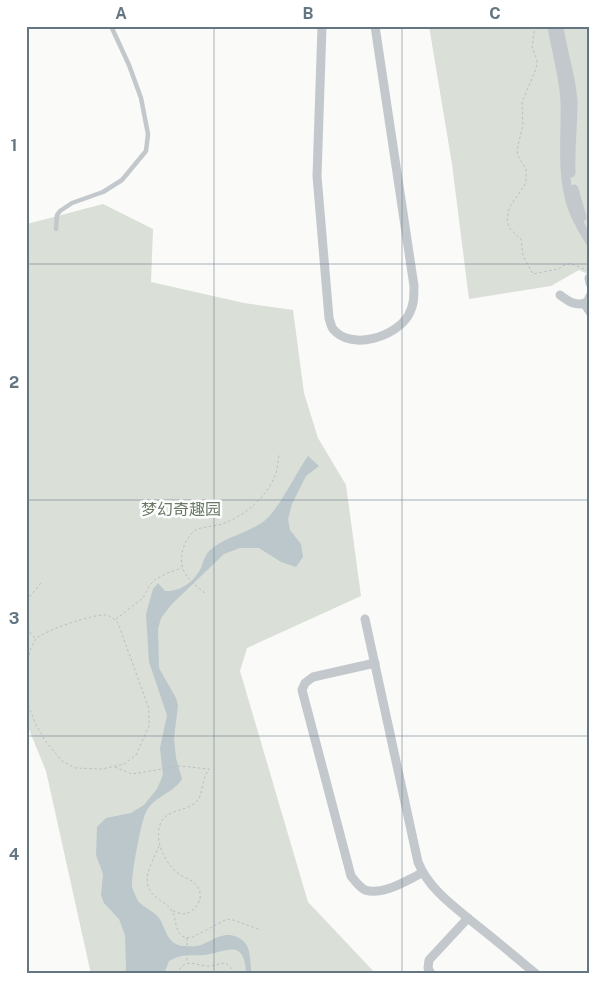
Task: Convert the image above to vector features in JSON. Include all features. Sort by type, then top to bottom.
[{"type":"street","points":[[322,26],[317,176],[329,318],[333,328],[342,336],[364,340],[376,339],[400,326],[408,316],[414,296],[375,26]]},
{"type":"street","points":[[552,26],[562,74],[565,101],[564,163],[570,204],[590,242]]},
{"type":"street","points":[[558,26],[570,74],[573,104],[570,150],[571,173],[579,208],[590,230]]},
{"type":"street","points":[[589,278],[590,283]]},
{"type":"street","points":[[560,295],[570,303],[580,304],[587,299],[590,312]]},
{"type":"street","points":[[365,619],[422,873],[432,886],[468,918],[536,974]]},
{"type":"street","points":[[375,663],[313,677],[305,683],[302,690],[351,876],[365,890],[373,890],[386,889],[422,873]]},
{"type":"street","points":[[431,974],[428,968],[429,960],[468,918]]},
{"type":"lane","points":[[56,229],[57,215],[60,211],[72,203],[103,192],[122,180],[146,151],[148,134],[141,98],[129,65],[111,26]]},
{"type":"path","points":[[535,26],[532,47],[537,60],[536,69],[522,102],[523,125],[517,150],[518,156],[526,169],[526,183],[509,208],[507,221],[510,229],[521,239],[523,256],[533,274],[558,270],[566,264],[572,264],[590,271]]},
{"type":"path","points":[[205,593],[192,583],[181,564],[187,539],[193,532],[225,522],[251,507],[263,496],[276,472],[279,454]]},
{"type":"path","points":[[115,620],[143,598],[150,585],[156,579],[183,568]]},
{"type":"path","points":[[26,606],[30,596],[41,584]]},
{"type":"path","points":[[26,684],[30,652],[36,640],[49,632],[82,618],[106,615],[115,620],[118,623],[149,709],[148,726],[136,755],[124,764],[102,769],[75,768],[62,761],[46,742],[35,723],[26,692]]},
{"type":"path","points":[[26,623],[36,640]]},
{"type":"path","points":[[114,766],[132,774],[180,766],[210,769],[204,775],[201,795],[197,803],[169,814],[162,821],[159,829],[163,855],[171,868],[196,885],[200,894],[200,900],[196,908],[189,912],[183,914],[173,911],[152,894],[148,888],[149,870],[160,844]]},
{"type":"path","points":[[173,911],[177,928],[181,935],[187,938],[193,937],[226,919],[261,930]]},
{"type":"path","points":[[187,938],[188,964]]},
{"type":"path","points":[[178,974],[180,969],[195,962],[207,967],[226,963],[231,968],[233,974]]},
{"type":"green space","points":[[429,26],[590,26],[590,275],[579,270],[551,286],[469,299],[452,164]]},
{"type":"green space","name":"梦幻奇趣园","points":[[103,204],[153,229],[151,282],[244,303],[293,310],[304,393],[318,438],[346,485],[361,596],[247,648],[240,671],[308,902],[376,974],[91,974],[46,771],[26,722],[26,233],[27,224]]},
{"type":"shaded area","points":[[308,456],[319,466],[306,476],[292,504],[288,519],[290,530],[301,544],[303,557],[296,567],[281,562],[259,548],[240,548],[224,554],[172,604],[161,618],[158,629],[159,668],[178,705],[174,738],[176,758],[182,779],[174,788],[154,802],[146,812],[137,849],[132,887],[138,901],[157,916],[167,935],[177,944],[197,946],[226,935],[242,940],[248,948],[252,974],[246,974],[245,962],[238,951],[227,950],[204,955],[178,957],[169,961],[164,974],[125,974],[125,935],[119,919],[104,903],[101,895],[103,874],[96,855],[97,827],[106,818],[131,813],[144,805],[157,789],[163,775],[160,748],[167,715],[149,662],[146,614],[153,589],[158,583],[165,591],[176,590],[186,585],[198,573],[205,557],[215,546],[263,522],[281,501]]}]
